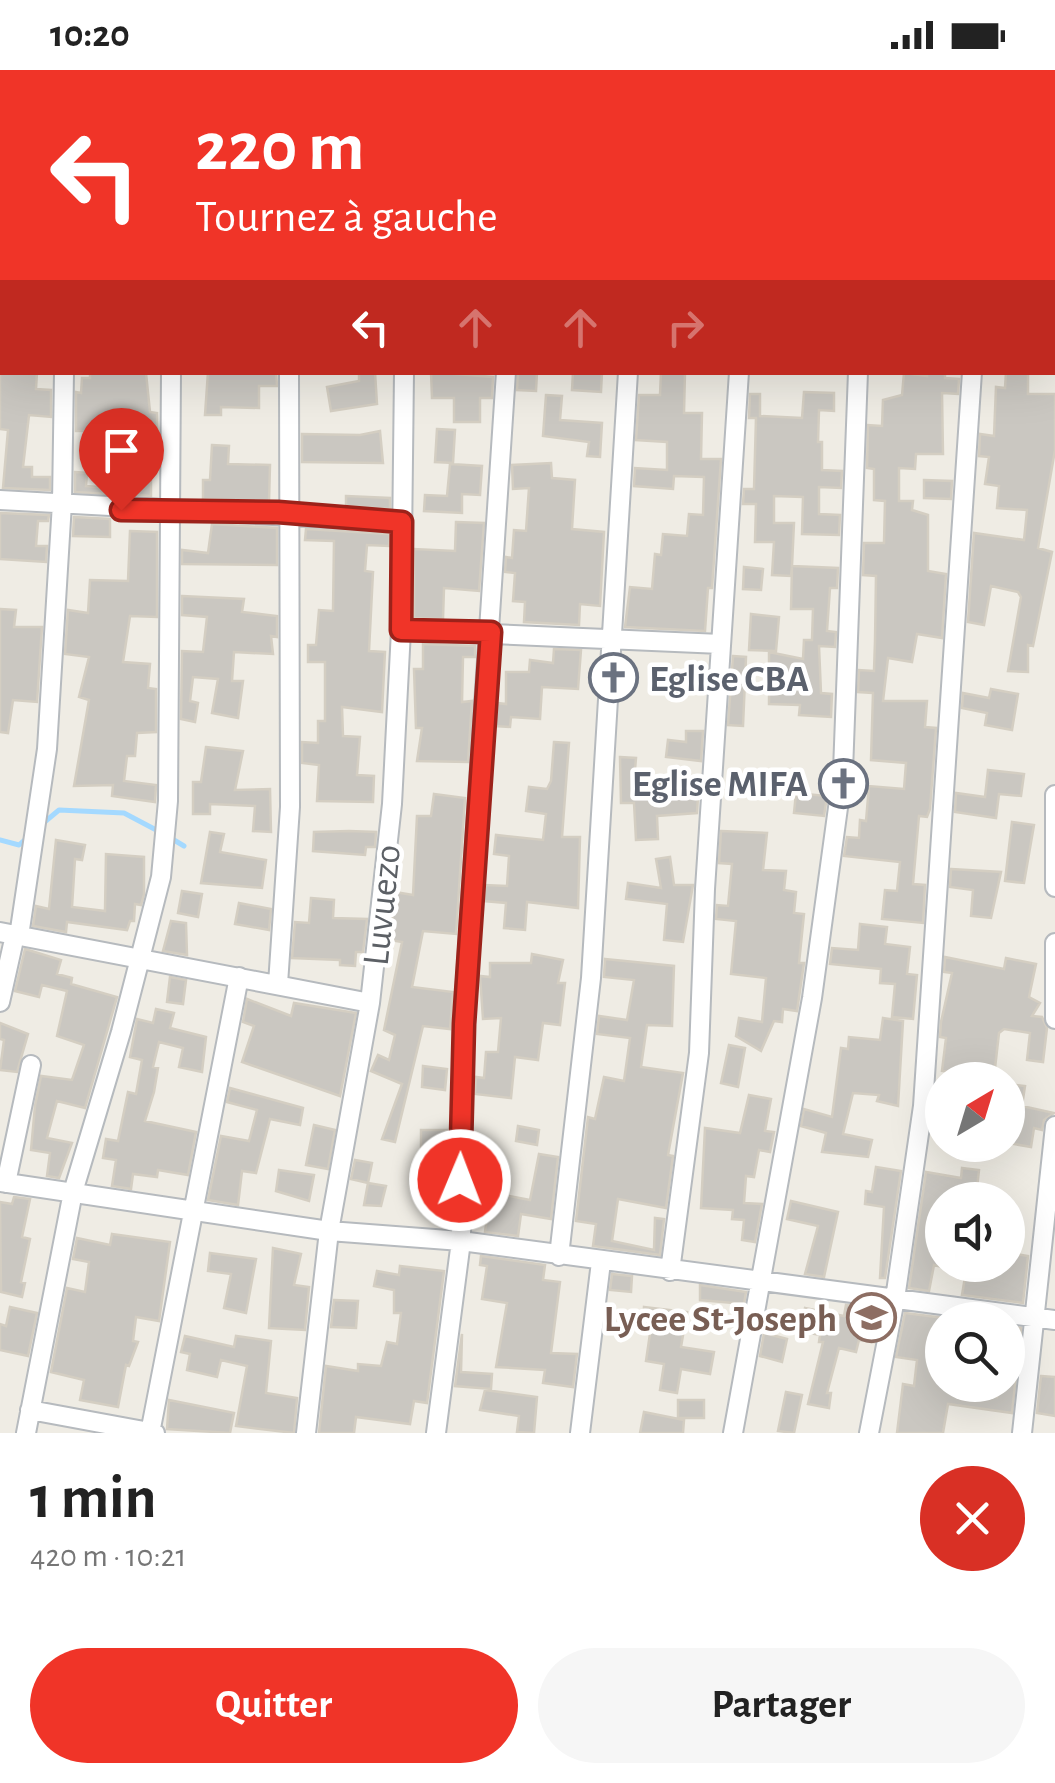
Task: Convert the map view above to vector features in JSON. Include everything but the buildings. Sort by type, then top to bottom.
[{"type":"street","points":[[0,1002],[47,750],[62,503],[64,375]]},
{"type":"street","points":[[26,1433],[72,1192],[161,877],[168,801],[171,375]]},
{"type":"street","points":[[278,984],[290,807],[289,375]]},
{"type":"street","name":"Luvuezo","points":[[306,1433],[329,1231],[370,1003],[392,804],[401,630],[404,375]]},
{"type":"street","points":[[436,1433],[461,1241],[464,1024],[506,375]]},
{"type":"street","points":[[559,1256],[585,1042],[628,375]]},
{"type":"street","points":[[670,1272],[699,1053],[739,375]]},
{"type":"street","points":[[733,1433],[812,998],[842,770],[858,375]]},
{"type":"street","points":[[868,1433],[895,1299],[924,1106],[972,375]]},
{"type":"street","points":[[0,500],[402,522]]},
{"type":"street","points":[[401,630],[721,644]]},
{"type":"street","points":[[1055,795],[1055,887]]},
{"type":"street","points":[[11,935],[370,1003]]},
{"type":"street","points":[[1055,943],[1055,1020]]},
{"type":"street","points":[[30,1410],[152,1433],[239,977]]},
{"type":"street","points":[[32,1065],[3,1182],[329,1231],[461,1241],[670,1272],[1046,1319]]},
{"type":"street","points":[[1022,1433],[1046,1319],[1055,1126]]},
{"type":"street","points":[[580,1433],[601,1262]]},
{"type":"waterway","points":[[41,825],[59,810],[124,813],[160,832]]},
{"type":"waterway","points":[[0,840],[19,845],[29,836]]},
{"type":"waterway","points":[[169,837],[184,846]]},
{"type":"place","name":"Eglise CBA","points":[[614,678]]},
{"type":"place","name":"Eglise MIFA","points":[[843,783]]},
{"type":"place","name":"Lycee St-Joseph","points":[[872,1318]]},
{"type":"route","points":[[121,510],[278,512],[402,522],[401,630],[491,632],[464,1024],[460,1180]]}]
